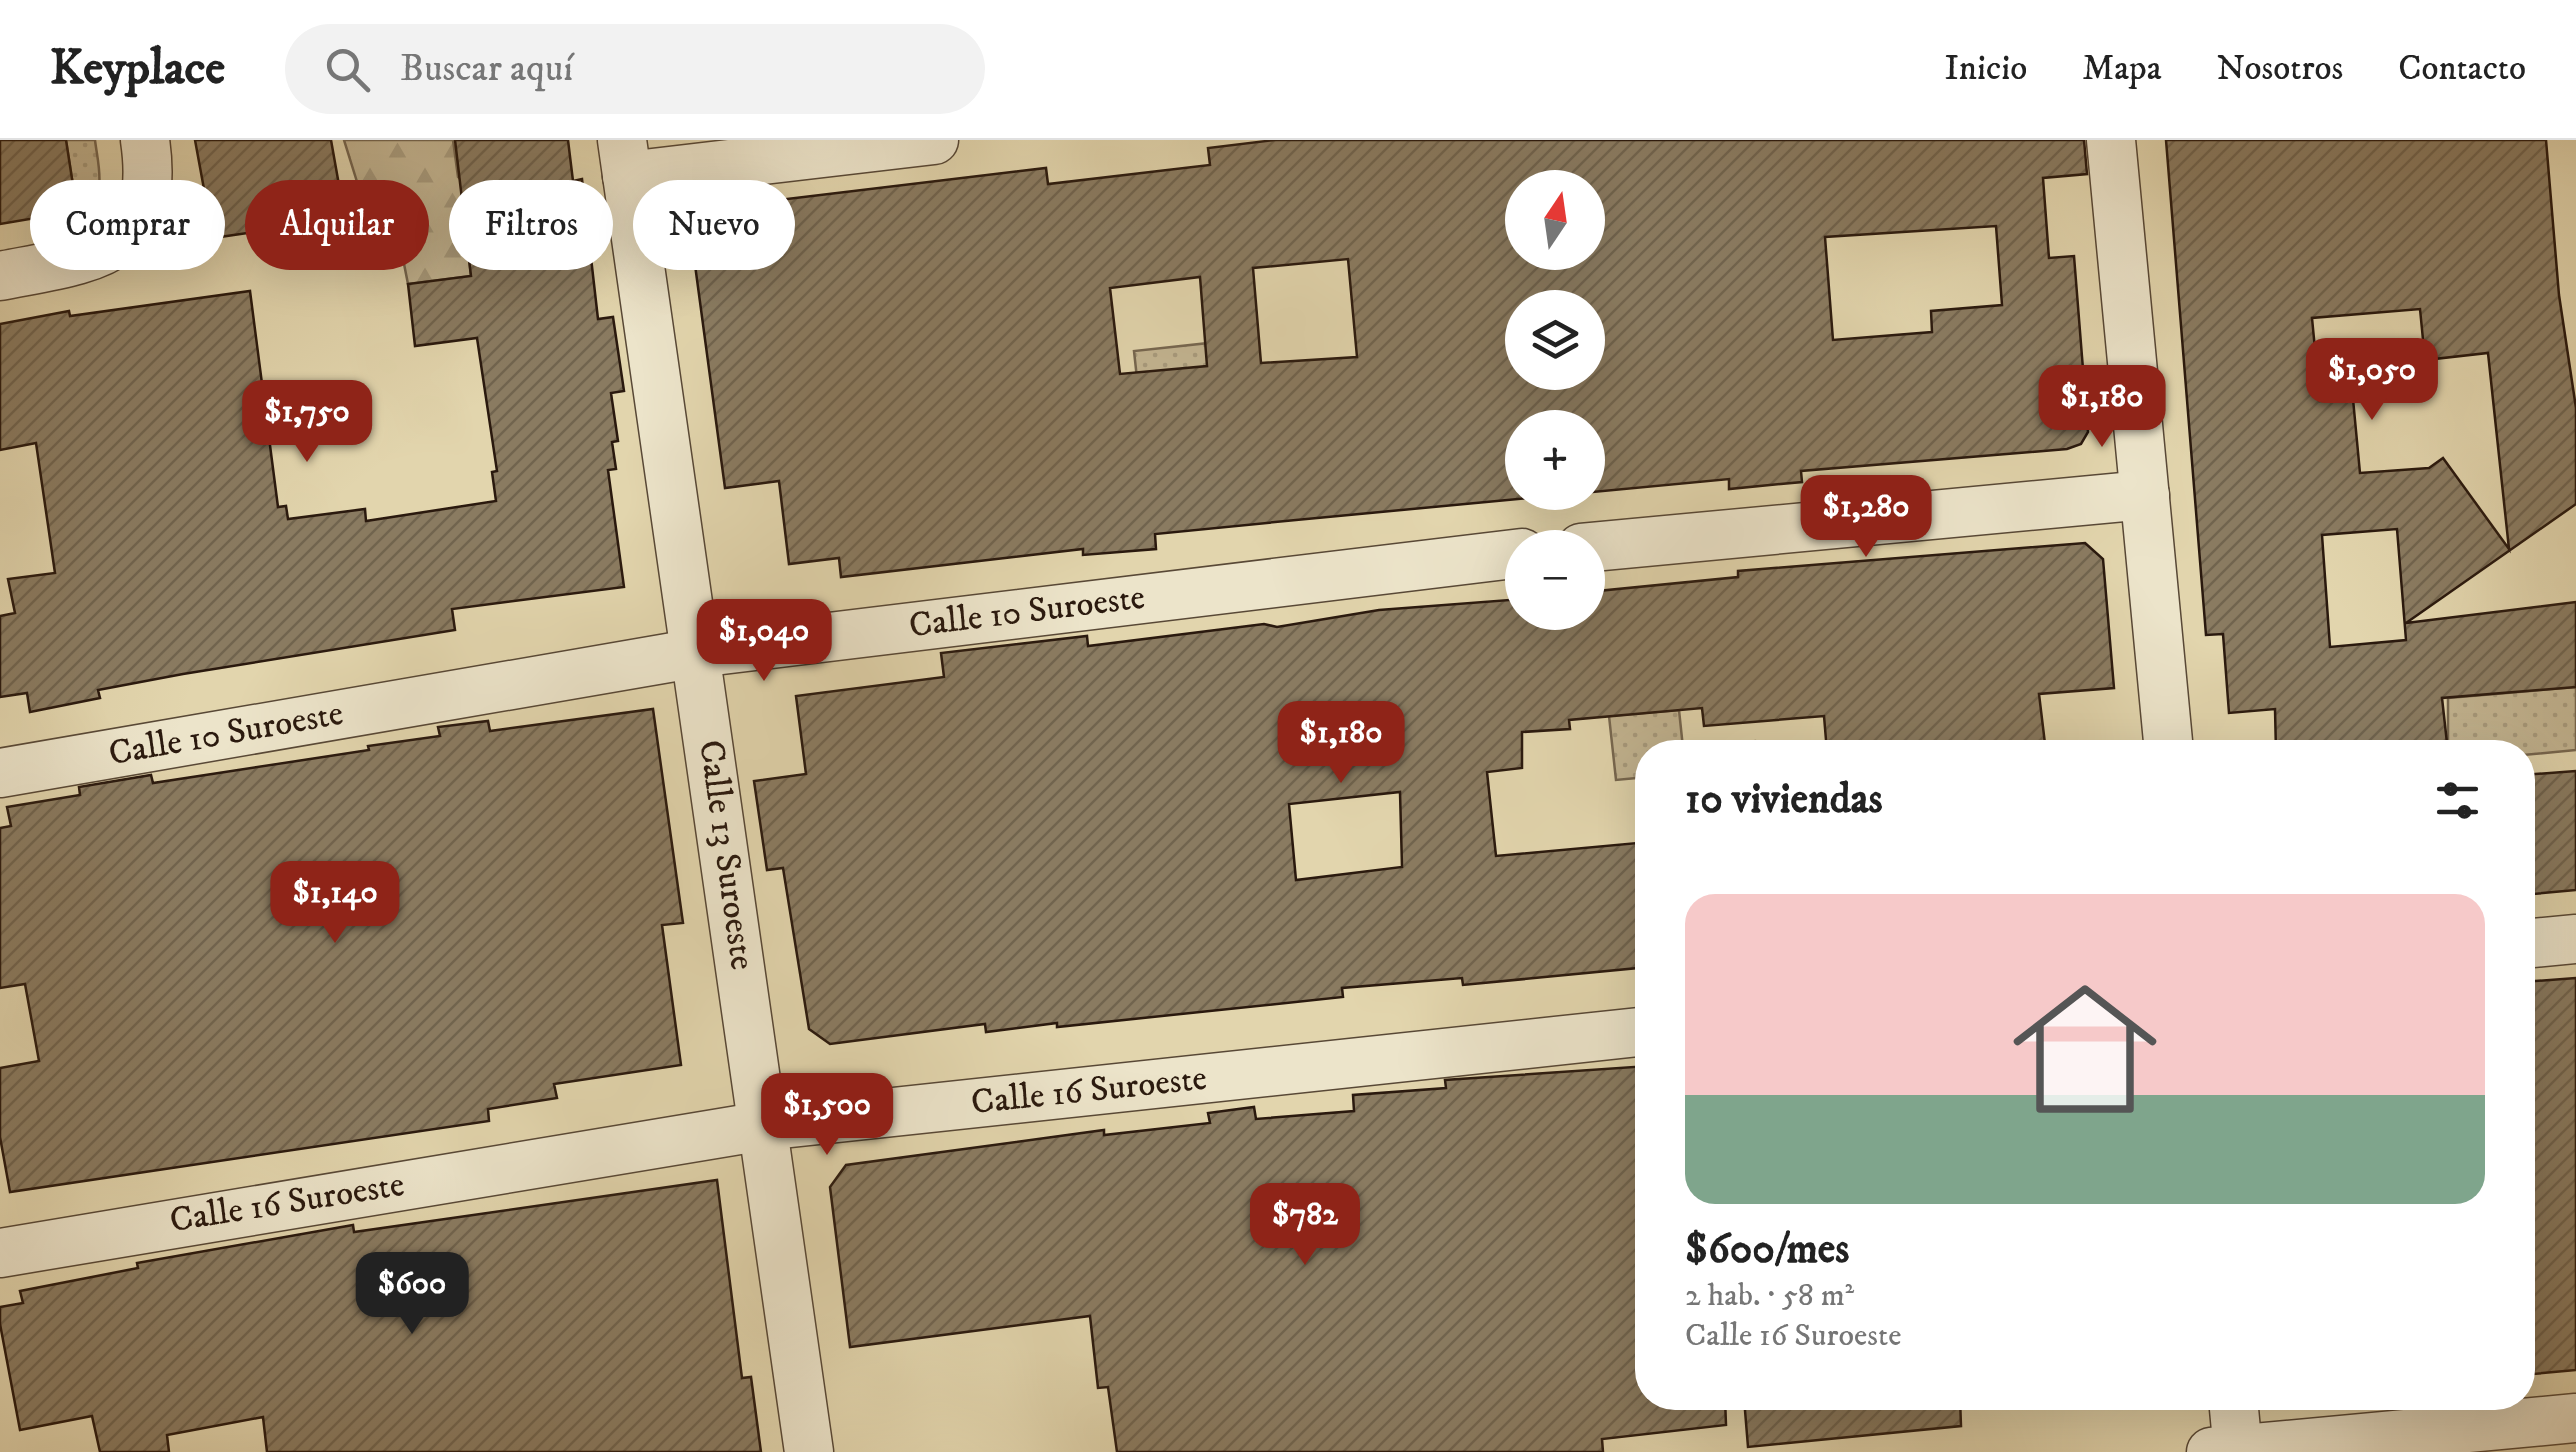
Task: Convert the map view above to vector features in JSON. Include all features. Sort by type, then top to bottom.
[{"type":"street","points":[[0,276],[80,260],[119,243],[144,210],[151,183],[145,140]]},
{"type":"street","points":[[624,158],[934,140]]},
{"type":"street","points":[[2111,140],[2168,740]]},
{"type":"street","name":"Calle 13 Suroeste","points":[[624,158],[809,1452]]},
{"type":"street","points":[[1605,546],[2145,495]]},
{"type":"street","name":"Calle 10 Suroeste","points":[[0,772],[697,653],[1505,555]]},
{"type":"street","points":[[2535,943],[2576,939]]},
{"type":"street","name":"Calle 16 Suroeste","points":[[0,1253],[763,1126],[1635,1032]]},
{"type":"street","points":[[2231,1410],[2229,1451],[2576,1418]]},
{"type":"green space","points":[[66,140],[95,140],[100,180],[72,180]]},
{"type":"green space","points":[[344,140],[453,140],[461,180],[449,180],[449,270],[470,270],[471,276],[408,284],[405,270],[429,270],[429,180],[356,180]]},
{"type":"green space","points":[[1209,343],[1215,404],[1144,443],[1134,351]]},
{"type":"green space","points":[[2576,687],[2576,750],[2535,754],[2535,740],[2448,740],[2448,698]]},
{"type":"green space","points":[[1679,710],[1682,740],[1635,740],[1635,778],[1616,780],[1609,716]]},
{"type":"building","points":[[0,140],[66,140],[72,180],[30,180],[30,219],[0,224]]},
{"type":"building","points":[[195,140],[331,140],[338,180],[245,180],[245,233],[225,236],[225,180],[202,180]]},
{"type":"building","points":[[455,140],[568,140],[573,180],[460,180]]},
{"type":"building","points":[[1275,140],[2084,140],[2087,174],[2043,178],[2049,258],[2074,256],[2088,432],[2081,444],[2067,449],[1801,471],[1802,482],[1729,489],[1729,479],[1605,491],[1605,410],[1505,410],[1505,500],[1155,534],[1156,549],[1083,555],[1083,549],[841,577],[839,558],[789,564],[779,481],[725,488],[696,270],[795,270],[795,198],[1046,168],[1048,184],[1210,165],[1208,148]],"holes":[[[1996,226],[2002,305],[1931,311],[1932,332],[1833,340],[1825,237]],[[1348,259],[1357,357],[1261,363],[1253,268]],[[1200,277],[1207,366],[1120,374],[1110,288]]]},
{"type":"building","points":[[2166,140],[2546,140],[2559,295],[2576,408],[2576,504],[2406,623],[2576,602],[2576,687],[2442,698],[2447,740],[2276,740],[2275,709],[2229,713],[2223,634],[2206,635]],"holes":[[[2420,309],[2425,360],[2488,353],[2509,549],[2443,458],[2429,468],[2360,473],[2353,399],[2320,401],[2312,318]],[[2397,529],[2406,640],[2330,647],[2322,535]]]},
{"type":"building","points":[[470,270],[592,270],[598,319],[613,317],[624,391],[611,393],[618,441],[612,442],[616,469],[608,470],[624,587],[452,609],[455,630],[98,690],[100,698],[30,712],[27,693],[0,697],[0,616],[15,613],[8,579],[55,573],[36,443],[0,450],[0,324],[69,311],[70,316],[250,291],[278,507],[286,506],[288,519],[365,509],[366,521],[496,501],[492,472],[497,471],[477,338],[415,346],[408,284],[471,276]]},
{"type":"building","points":[[2085,543],[2103,559],[2114,688],[2039,694],[2045,740],[1826,740],[1824,716],[1704,726],[1702,708],[1569,720],[1570,729],[1522,732],[1522,768],[1487,772],[1496,856],[1635,843],[1635,968],[1463,985],[1462,978],[1342,988],[1343,997],[1057,1027],[1057,1023],[986,1032],[985,1024],[830,1044],[809,1029],[783,868],[767,870],[754,781],[806,774],[796,696],[944,677],[941,653],[1087,636],[1088,646],[1264,624],[1277,627],[1379,610],[1505,600],[1505,630],[1605,630],[1605,590],[1738,577],[1738,571]],"holes":[[[1400,792],[1402,867],[1296,880],[1289,804]]]},
{"type":"building","points":[[653,709],[683,923],[662,925],[681,1065],[554,1084],[557,1098],[488,1109],[489,1121],[10,1192],[0,1137],[0,1068],[39,1061],[25,984],[0,988],[0,828],[11,826],[7,807],[80,795],[79,787],[151,775],[153,783],[369,750],[368,746],[440,736],[438,727],[488,721],[490,731]]},
{"type":"building","points":[[2576,771],[2576,890],[2535,894],[2535,774]]},
{"type":"building","points":[[2576,978],[2576,1370],[2535,1374],[2535,981]]},
{"type":"building","points":[[1635,1067],[1635,1410],[1725,1410],[1726,1425],[1602,1439],[1603,1452],[1117,1452],[1108,1387],[1098,1388],[1090,1316],[850,1347],[830,1187],[846,1165],[1104,1130],[1104,1135],[1210,1123],[1208,1113],[1254,1107],[1256,1119],[1354,1111],[1353,1095],[1446,1088],[1445,1080]]},
{"type":"building","points":[[717,1180],[742,1378],[751,1377],[761,1452],[267,1452],[263,1417],[167,1435],[169,1452],[100,1452],[92,1416],[20,1430],[0,1307],[23,1303],[20,1291],[138,1268],[137,1263],[353,1225],[354,1232]]},
{"type":"building","points":[[1745,1410],[1960,1410],[1961,1426],[1748,1447]]}]
